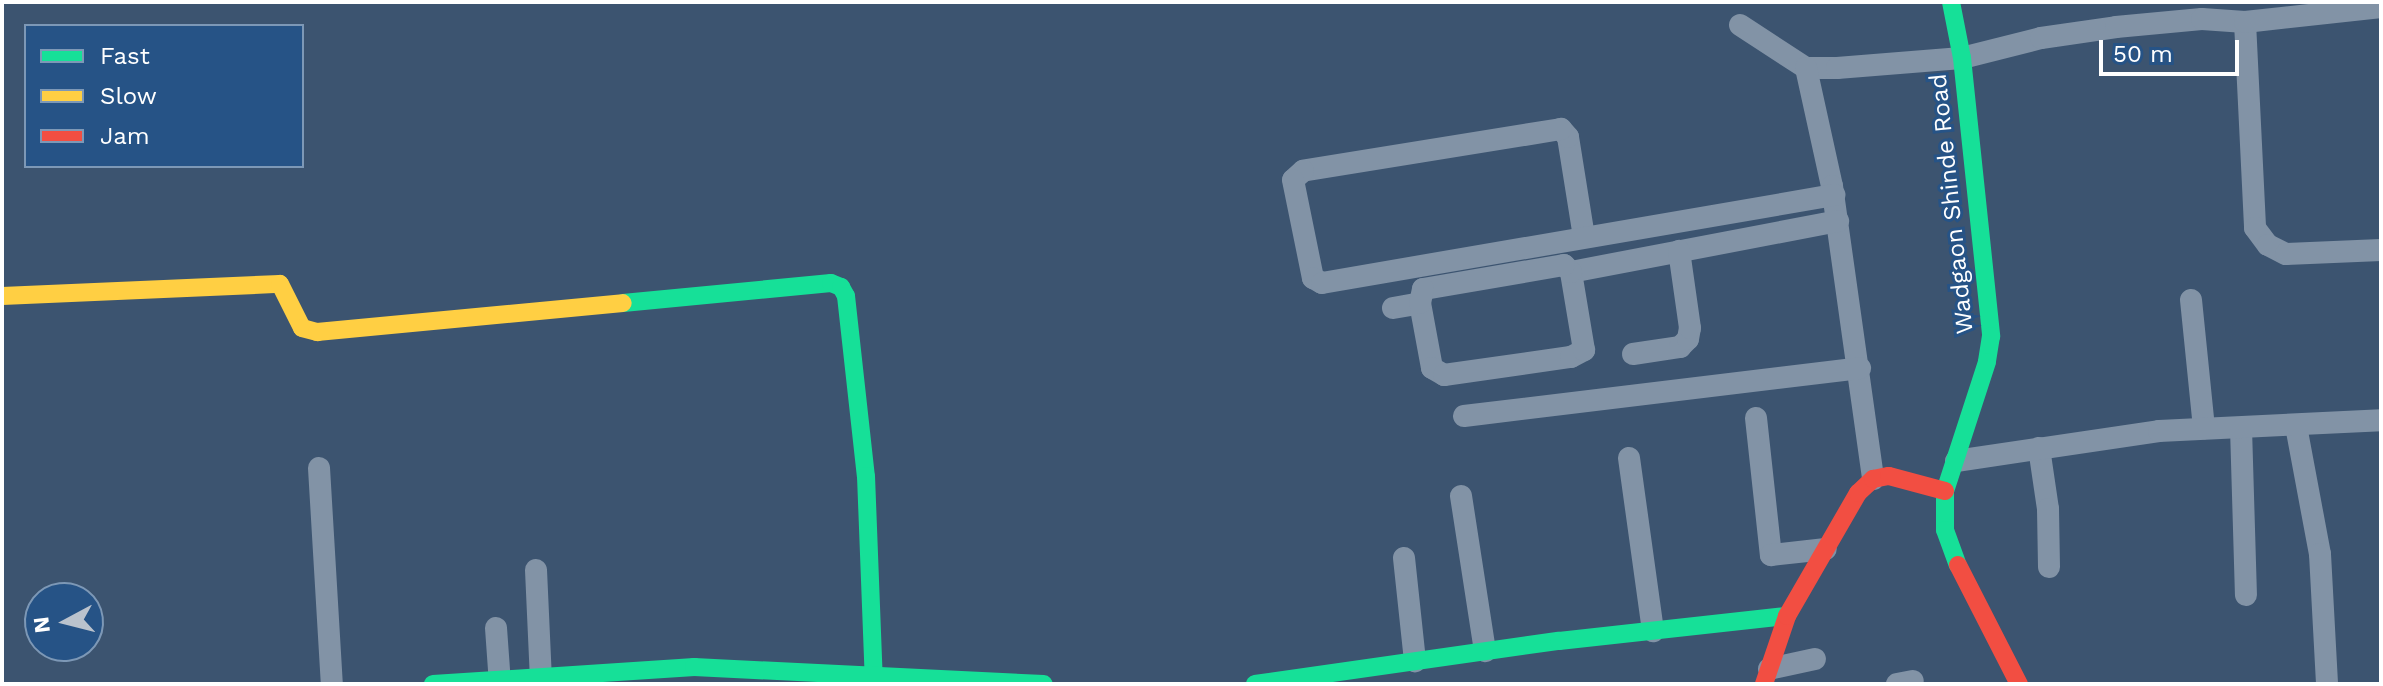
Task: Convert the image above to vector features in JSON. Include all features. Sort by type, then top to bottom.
[{"type":"street","name":"Wadgaon Shinde Road","points":[[1945,491],[1987,362],[1991,336],[1962,58],[1951,2]]},
{"type":"street","points":[[1740,25],[1806,68],[1962,58],[2041,38],[2183,11],[2245,22],[2326,7],[2381,7]]},
{"type":"street","points":[[2245,22],[2255,228],[2268,245],[2286,254],[2381,250]]},
{"type":"street","points":[[1806,68],[1834,195],[1873,479]]},
{"type":"street","points":[[1584,237],[1568,137],[1561,129],[1303,171],[1293,180],[1313,278],[1322,283],[1834,195]]},
{"type":"street","points":[[1571,272],[1838,221]]},
{"type":"street","points":[[1633,354],[1680,347],[1688,339],[1690,328],[1679,251]]},
{"type":"street","points":[[1564,265],[1571,272],[1584,350],[1571,357],[1444,375],[1437,373],[1432,368],[1420,303],[1423,289],[1564,265]]},
{"type":"street","points":[[2,296],[280,284],[302,328],[317,332],[831,283],[841,287],[846,296],[866,476],[874,679]]},
{"type":"street","points":[[2191,300],[2204,428]]},
{"type":"street","points":[[1393,308],[1420,303]]},
{"type":"street","points":[[1464,416],[1860,368]]},
{"type":"street","points":[[1756,418],[1771,555],[1826,549]]},
{"type":"street","points":[[1956,461],[2204,428],[2381,420]]},
{"type":"street","points":[[2296,426],[2320,554],[2327,684]]},
{"type":"street","points":[[2241,428],[2246,595]]},
{"type":"street","points":[[2039,448],[2048,509],[2049,567]]},
{"type":"street","points":[[1629,458],[1653,631]]},
{"type":"street","points":[[319,468],[332,684]]},
{"type":"street","points":[[1766,677],[1787,616],[1858,493],[1873,479],[1900,478],[1945,491],[1945,530],[1959,569],[2019,684]]},
{"type":"street","points":[[1461,496],[1485,651]]},
{"type":"street","points":[[1404,558],[1415,661]]},
{"type":"street","points":[[536,570],[541,679]]},
{"type":"street","points":[[1255,684],[1485,651],[1787,616]]},
{"type":"street","points":[[496,628],[500,683]]},
{"type":"street","points":[[1766,677],[1815,659]]},
{"type":"street","points":[[433,684],[500,683],[694,667],[874,679],[1044,684]]},
{"type":"traffic: fast","points":[[1951,2],[1962,58],[1991,336],[1987,362],[1945,491],[1945,530],[1958,565]]},
{"type":"traffic: fast","points":[[623,303],[831,283],[841,287],[846,296],[866,476],[874,684]]},
{"type":"traffic: fast","points":[[1255,684],[1559,641],[1787,616]]},
{"type":"traffic: fast","points":[[433,684],[694,667],[1044,684]]},
{"type":"traffic: slow","points":[[2,296],[280,284],[302,328],[317,332],[623,303]]},
{"type":"traffic: jam","points":[[1764,684],[1787,616],[1858,493],[1873,479],[1889,476],[1945,491]]},
{"type":"traffic: jam","points":[[1958,565],[2019,684]]}]
